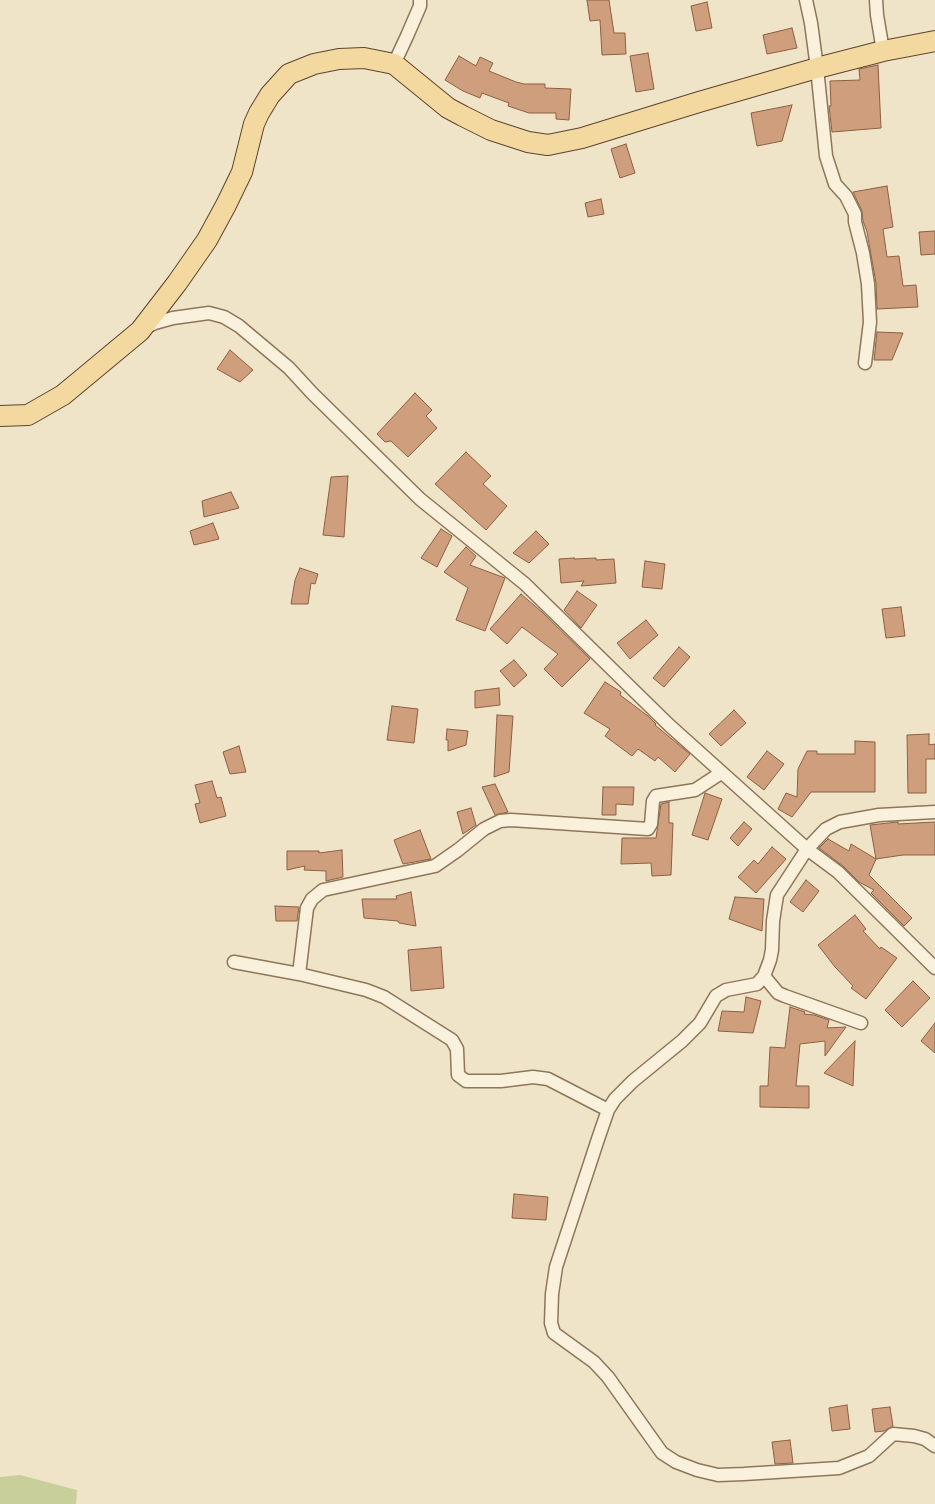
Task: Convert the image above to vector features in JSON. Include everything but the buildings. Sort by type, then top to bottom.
[{"type":"main road","points":[[0,416],[28,415],[64,394],[140,331],[177,283],[206,240],[242,172],[259,112],[270,95],[289,74],[314,64],[339,58],[364,58],[394,64],[448,108],[463,116],[491,130],[528,142],[548,145],[590,136],[817,68],[883,51],[935,41]]},
{"type":"street","points":[[394,64],[408,36],[420,6],[420,0]]},
{"type":"street","points":[[806,0],[817,68],[826,156],[835,184],[846,196],[855,214],[855,222],[863,253],[868,284],[870,322],[865,363]]},
{"type":"street","points":[[876,0],[883,51]]},
{"type":"street","points":[[140,331],[155,323],[193,314],[209,314],[224,317],[239,326],[289,368],[420,499],[525,584],[721,773],[807,849],[838,872],[935,968]]},
{"type":"street","points":[[299,974],[307,908],[312,899],[324,890],[435,866],[484,829],[500,821],[511,820],[648,829],[651,824],[653,801],[656,796],[695,790],[721,773]]},
{"type":"street","points":[[935,812],[879,815],[840,822],[826,829],[807,849],[777,895],[771,955],[764,976],[757,984],[726,990],[716,996],[700,1023],[682,1042],[633,1081],[616,1099],[608,1110],[556,1267],[552,1294],[551,1323],[554,1333],[594,1362],[608,1376],[662,1453],[676,1462],[697,1470],[718,1475],[839,1468],[869,1456],[893,1434],[914,1436],[924,1439],[935,1446]]},
{"type":"street","points":[[234,962],[299,974],[366,990],[384,997],[452,1040],[456,1045],[458,1075],[466,1081],[501,1081],[534,1077],[548,1078],[608,1110]]},
{"type":"street","points":[[764,976],[778,992],[786,996],[861,1023]]},
{"type":"green space","points":[[20,1475],[77,1490],[76,1504],[0,1504],[0,1477]]}]
